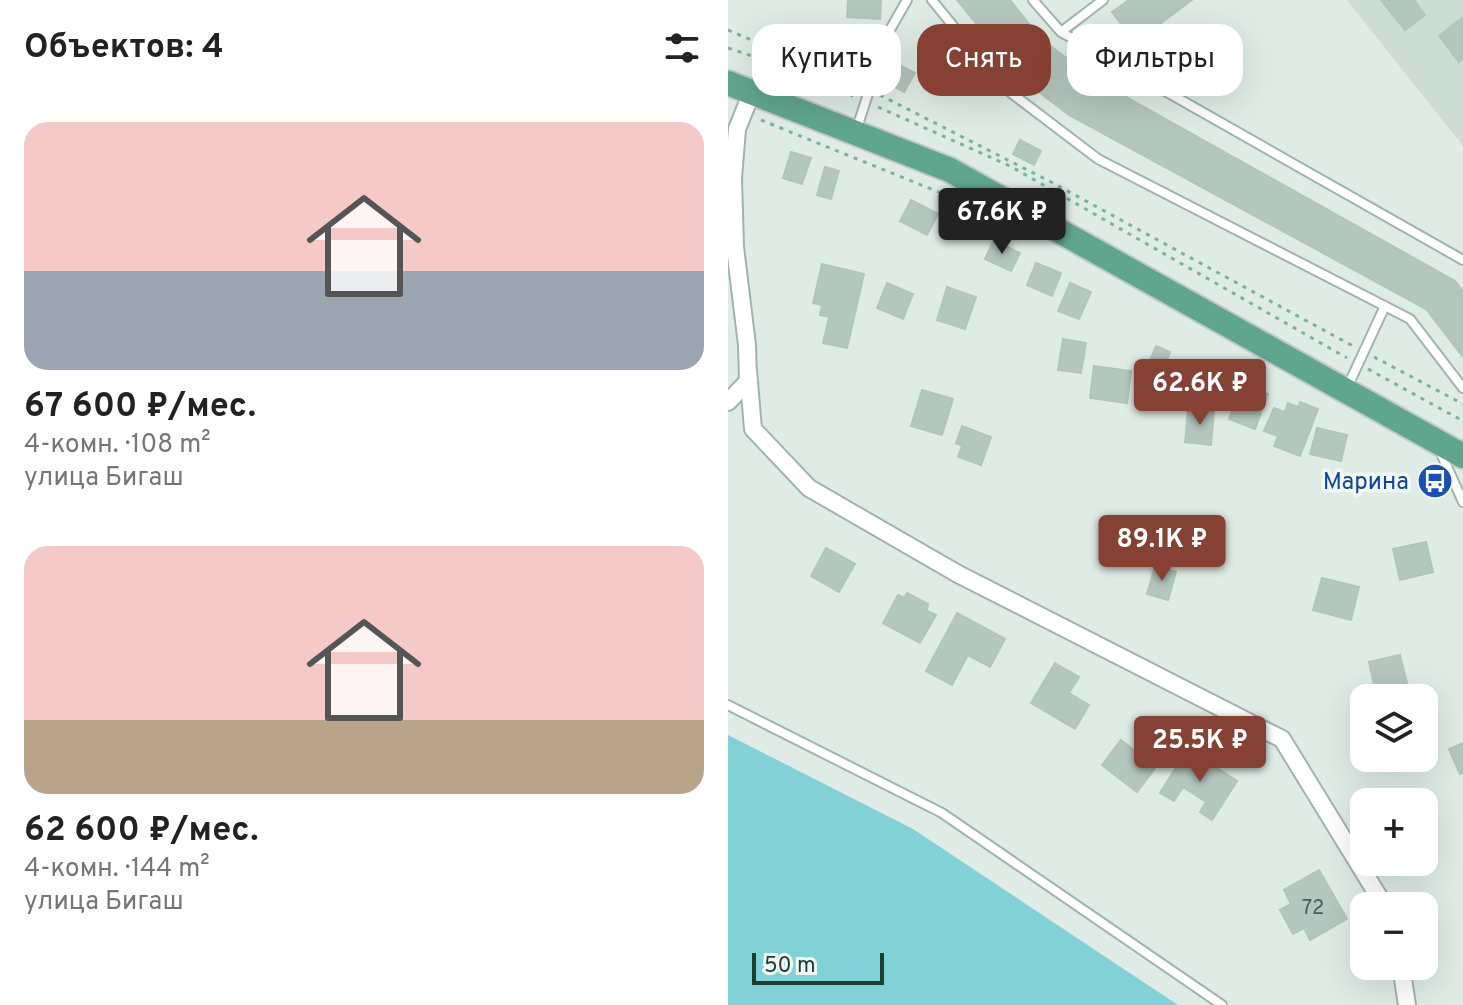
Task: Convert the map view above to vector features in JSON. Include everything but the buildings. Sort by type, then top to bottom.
[{"type":"main road","points":[[728,83],[748,103],[856,132],[950,170],[1452,451]]},
{"type":"street","points":[[728,402],[748,381],[747,345],[735,247],[733,178],[737,129],[748,103]]},
{"type":"street","points":[[748,370],[753,429],[809,488],[958,574],[1282,739],[1376,892]]},
{"type":"street","points":[[1403,980],[1407,1005]]},
{"type":"lane","points":[[893,24],[907,0]]},
{"type":"lane","points":[[932,0],[1002,86],[1098,159],[1410,319],[1463,388]]},
{"type":"lane","points":[[1033,0],[1061,32],[1463,260]]},
{"type":"lane","points":[[1061,32],[1103,0]]},
{"type":"lane","points":[[856,132],[868,96]]},
{"type":"lane","points":[[1346,390],[1385,306]]},
{"type":"lane","points":[[1452,451],[1463,502]]},
{"type":"lane","points":[[728,705],[942,813],[1222,1005]]},
{"type":"path","points":[[728,30],[752,40]]},
{"type":"path","points":[[728,48],[773,63],[1010,166],[1463,421]]},
{"type":"path","points":[[882,96],[1051,182],[1463,404]]},
{"type":"path","points":[[748,103],[946,195],[1022,236]]},
{"type":"shaded area","points":[[1347,0],[1463,0],[1463,146]]},
{"type":"water","points":[[728,735],[913,829],[1178,1005],[728,1005]]},
{"type":"place","name":"Марина","points":[[1435,481]]}]
